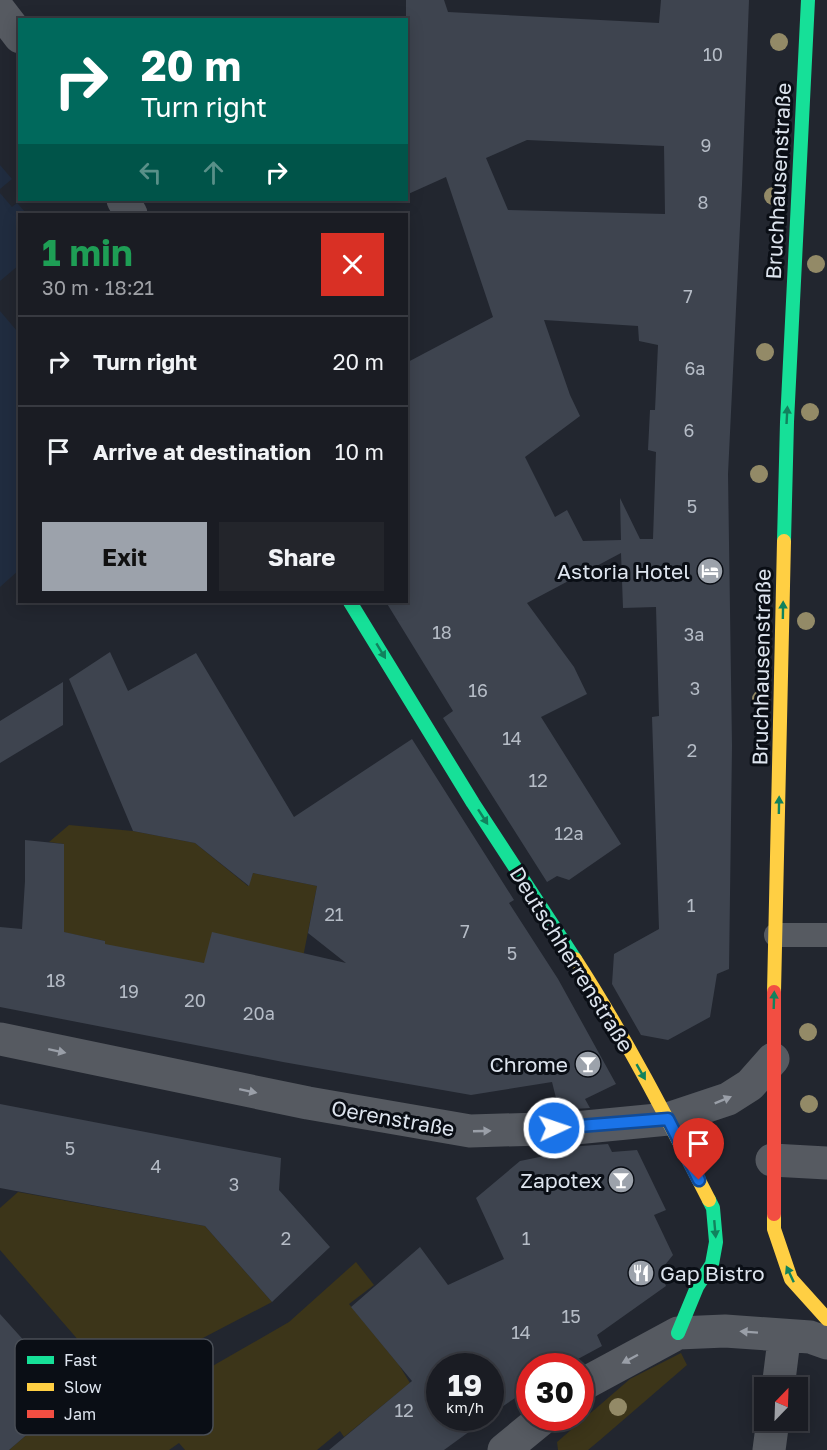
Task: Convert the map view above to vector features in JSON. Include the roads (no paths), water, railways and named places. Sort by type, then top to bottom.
[{"type":"street","name":"Bruchhausenstraße","points":[[808,0],[787,422],[772,1160],[774,1229],[790,1279],[827,1318]]},
{"type":"street","points":[[0,11],[18,34]]},
{"type":"street","name":"Deutschherrenstraße","points":[[351,603],[473,803],[592,986],[668,1119],[713,1208],[716,1242],[712,1264],[697,1287],[678,1333]]},
{"type":"street","name":"Oerenstraße","points":[[0,1039],[308,1103],[470,1131],[575,1128],[668,1119],[728,1099],[750,1085],[773,1059]]},
{"type":"street","points":[[772,1160],[827,1163]]},
{"type":"street","points":[[594,1378],[678,1333],[736,1331],[810,1337],[827,1343]]},
{"type":"street","points":[[779,1377],[783,1348]]},
{"type":"street","points":[[504,1450],[527,1431]]},
{"type":"street","points":[[769,1450],[772,1431]]},
{"type":"lane","points":[[776,935],[827,935]]},
{"type":"place","name":"Astoria Hotel","points":[[710,571]]},
{"type":"place","name":"Chrome","points":[[588,1064]]},
{"type":"place","name":"Zapotex","points":[[621,1180]]},
{"type":"place","name":"Gap Bistro","points":[[641,1273]]}]
